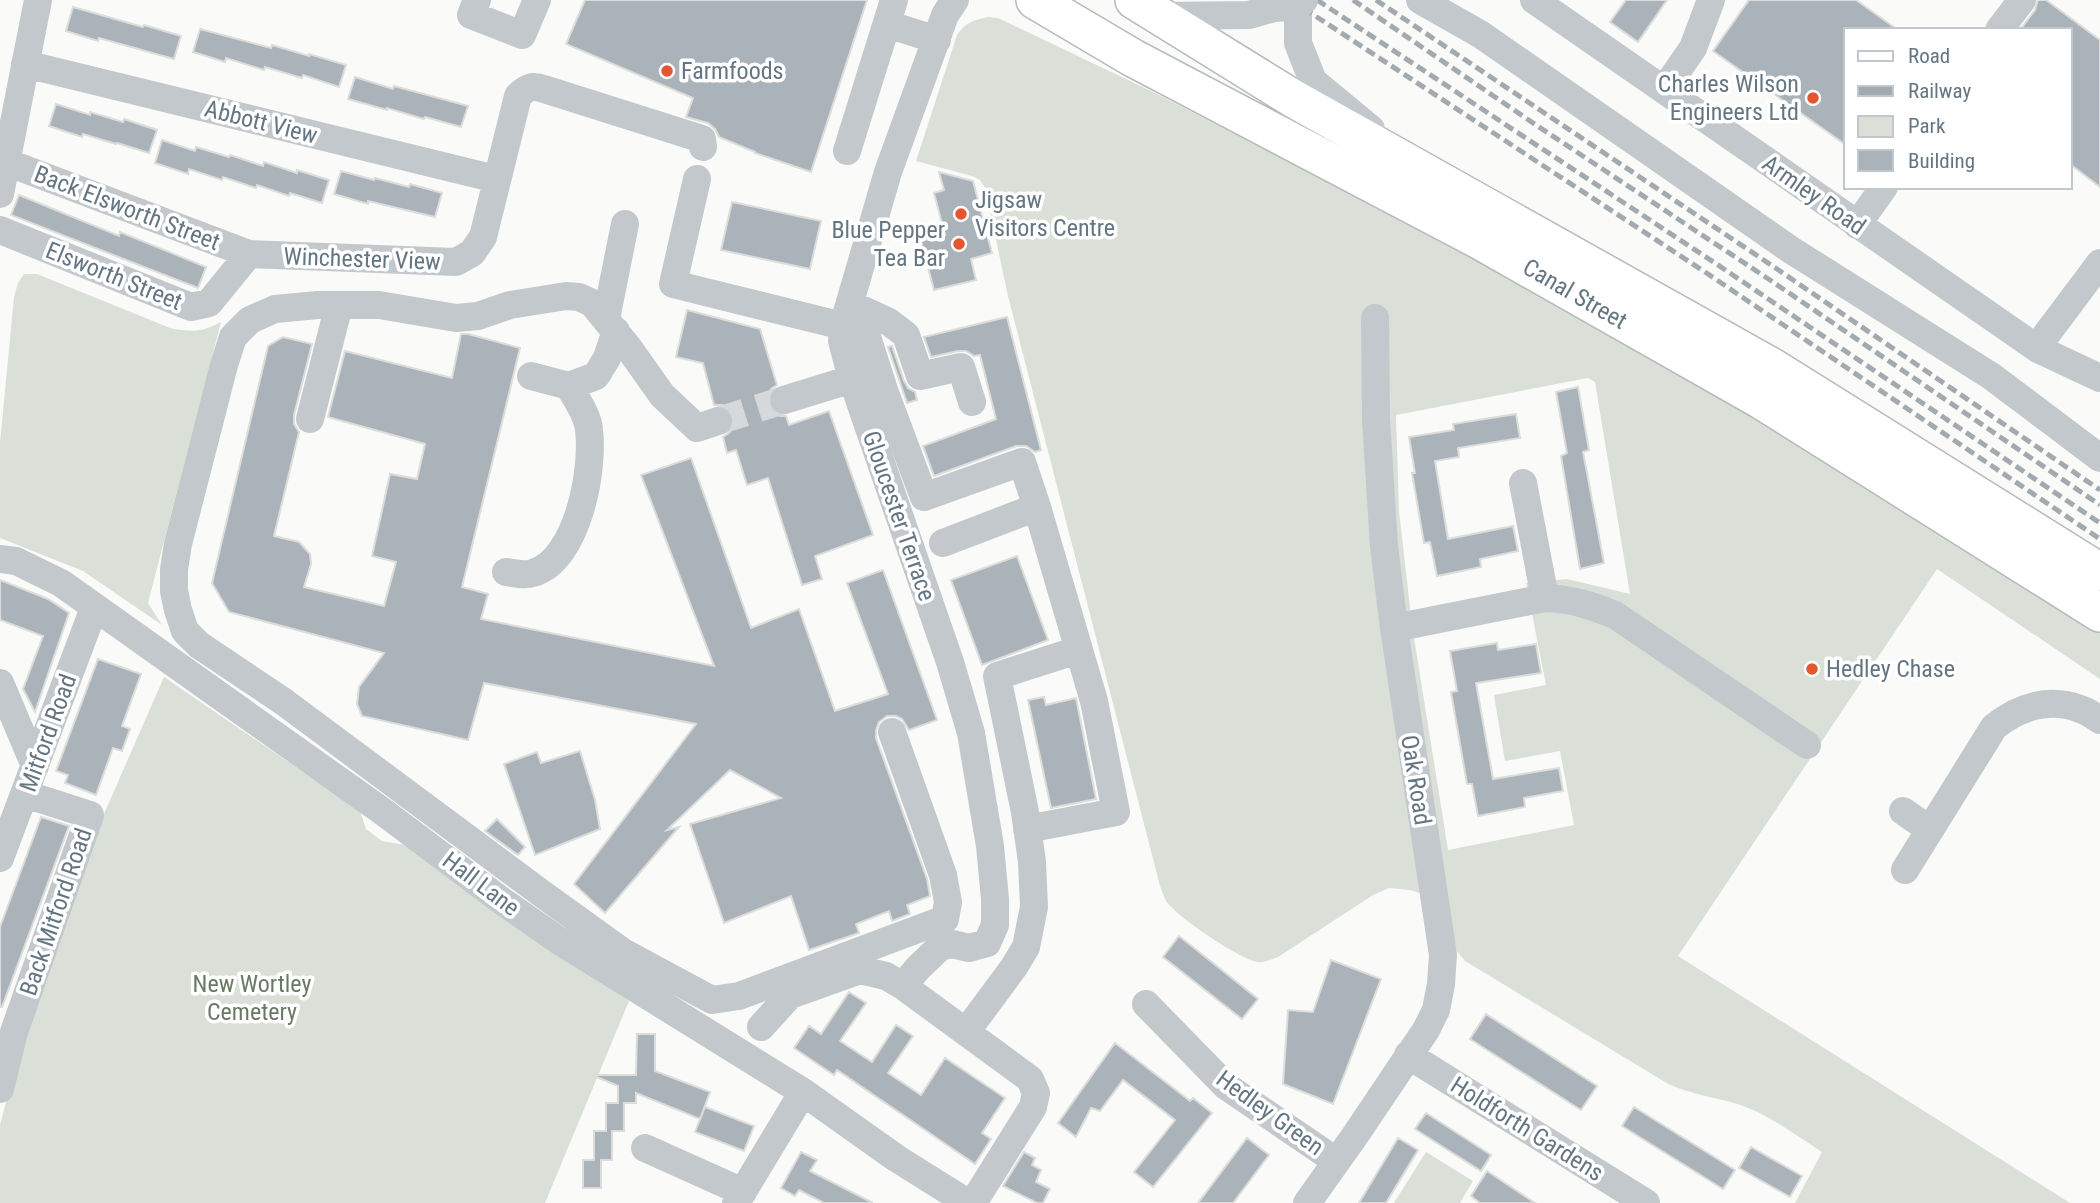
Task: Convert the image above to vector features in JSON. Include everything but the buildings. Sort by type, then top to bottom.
[{"type":"main road","name":"Canal Street","points":[[1035,0],[1132,58],[1479,240],[1761,400],[2100,613]]},
{"type":"main road","name":"Canal Street","points":[[1146,8],[1294,99],[1772,367],[2100,572]]},
{"type":"street","points":[[0,194],[38,0]]},
{"type":"street","points":[[477,0],[471,15],[522,35],[537,0]]},
{"type":"street","name":"Gloucester Terrace","points":[[903,986],[940,947],[952,944],[970,948],[987,943],[995,925],[990,846],[971,733],[950,662],[852,379],[842,341],[845,321],[888,172],[945,15],[955,0]]},
{"type":"street","points":[[1420,0],[1480,34],[1791,250],[1991,376],[2100,458]]},
{"type":"street","name":"Armley Road","points":[[1534,0],[2038,349],[2100,378]]},
{"type":"street","points":[[1664,90],[1693,48],[1711,0]]},
{"type":"street","points":[[2001,28],[2022,0]]},
{"type":"street","points":[[1146,8],[1217,8],[1248,15],[1301,3],[1298,43],[1314,81],[1423,172]]},
{"type":"street","points":[[848,152],[890,12],[937,40]]},
{"type":"street","name":"Abbott View","points":[[26,64],[496,180]]},
{"type":"street","points":[[496,180],[518,96],[527,87],[535,86],[702,139],[703,147]]},
{"type":"street","name":"Back Elsworth Street","points":[[6,162],[249,254]]},
{"type":"street","points":[[696,179],[673,284],[845,321],[889,322],[906,335],[920,376],[961,367],[972,402]]},
{"type":"street","name":"Winchester View","points":[[249,254],[456,262],[472,253],[483,237],[496,180]]},
{"type":"street","points":[[1857,225],[1883,189]]},
{"type":"street","points":[[531,376],[569,386],[596,376],[607,358],[625,223]]},
{"type":"street","name":"Elsworth Street","points":[[0,230],[191,307],[209,303],[249,254]]},
{"type":"street","points":[[2038,349],[2100,263]]},
{"type":"street","points":[[718,421],[697,428],[662,395],[592,303],[579,297],[566,296],[510,305],[478,316],[456,318],[379,305],[275,309],[250,320],[233,337],[224,365],[193,482],[174,569],[174,591],[185,631],[199,645],[284,702],[622,952],[712,1000],[739,996],[945,919],[948,902],[943,875],[892,732]]},
{"type":"street","points":[[310,419],[339,305]]},
{"type":"street","name":"Oak Road","points":[[1307,1203],[1426,1030],[1436,1010],[1441,984],[1443,955],[1384,546],[1377,431],[1375,318]]},
{"type":"street","points":[[845,321],[869,340],[885,393],[924,498],[1022,462],[1038,507],[1094,701],[1116,813],[1027,829]]},
{"type":"street","points":[[784,400],[852,379]]},
{"type":"street","points":[[506,572],[532,574],[551,564],[566,544],[578,515],[590,465],[589,428],[569,386]]},
{"type":"street","points":[[1523,483],[1545,598]]},
{"type":"street","points":[[943,543],[1038,507]]},
{"type":"street","name":"Hall Lane","points":[[0,559],[16,561],[61,583],[558,940],[803,1092],[896,1158],[970,1203]]},
{"type":"street","points":[[1394,628],[1545,598],[1569,599],[1615,615],[1807,745]]},
{"type":"street","name":"Mitford Road","points":[[0,854],[26,794],[94,608]]},
{"type":"street","points":[[966,1032],[1026,947],[1034,907],[1027,829],[997,676],[1078,650]]},
{"type":"street","points":[[0,683],[35,766]]},
{"type":"street","points":[[1905,870],[1994,727],[2006,717],[2040,705],[2060,704],[2080,709],[2100,720]]},
{"type":"street","name":"Back Mitford Road","points":[[0,1089],[14,1032],[90,816],[26,794]]},
{"type":"street","points":[[1903,811],[1930,830]]},
{"type":"street","points":[[761,1027],[790,995],[860,970],[886,976],[903,986],[1030,1079],[1036,1093],[1033,1107],[970,1203]]},
{"type":"street","name":"Hedley Green","points":[[1146,1004],[1226,1086],[1336,1161]]},
{"type":"street","name":"Holdforth Gardens","points":[[1408,1055],[1646,1203]]},
{"type":"street","points":[[646,1148],[739,1197],[803,1092]]},
{"type":"green space","points":[[988,17],[998,18],[1149,90],[1423,231],[1778,429],[2100,631],[2100,679],[1937,569],[1678,956],[2070,1203],[1795,1203],[1822,1152],[1780,1124],[1746,1107],[1670,1085],[1465,961],[1456,950],[1451,918],[1430,896],[1389,888],[1373,895],[1278,957],[1260,962],[1248,959],[1223,945],[1172,908],[1160,886],[1008,296],[985,188],[980,180],[972,176],[916,161],[957,35],[966,25]],"holes":[[[1588,378],[1595,382],[1630,594],[1567,579],[1526,583],[1546,685],[1494,695],[1505,761],[1560,751],[1574,825],[1448,850],[1412,625],[1399,511],[1396,415]]]},
{"type":"green space","points":[[24,274],[37,274],[170,328],[196,331],[221,322],[148,603],[162,625],[83,571],[0,538],[0,443],[14,297]]},
{"type":"green space","name":"New Wortley Cemetery","points":[[164,677],[360,811],[366,829],[382,841],[405,845],[629,1001],[545,1203],[0,1203],[0,1125],[23,1036],[93,839]]},
{"type":"green space","points":[[1426,1152],[1473,1181],[1460,1203],[1394,1203]]},
{"type":"tunnel","points":[[718,421],[784,400]]},
{"type":"railway","points":[[1291,0],[1705,272],[2100,539]]},
{"type":"railway","points":[[1317,0],[1715,263],[2100,523]]},
{"type":"railway","points":[[1353,0],[2100,505]]},
{"type":"railway","points":[[1376,0],[2100,490]]},
{"type":"place","name":"Farmfoods","points":[[667,71]]},
{"type":"place","name":"Charles Wilson Engineers Ltd","points":[[1813,98]]},
{"type":"place","name":"Jigsaw Visitors Centre","points":[[961,214]]},
{"type":"place","name":"Blue Pepper Tea Bar","points":[[959,244]]},
{"type":"place","name":"Hedley Chase","points":[[1812,669]]}]
